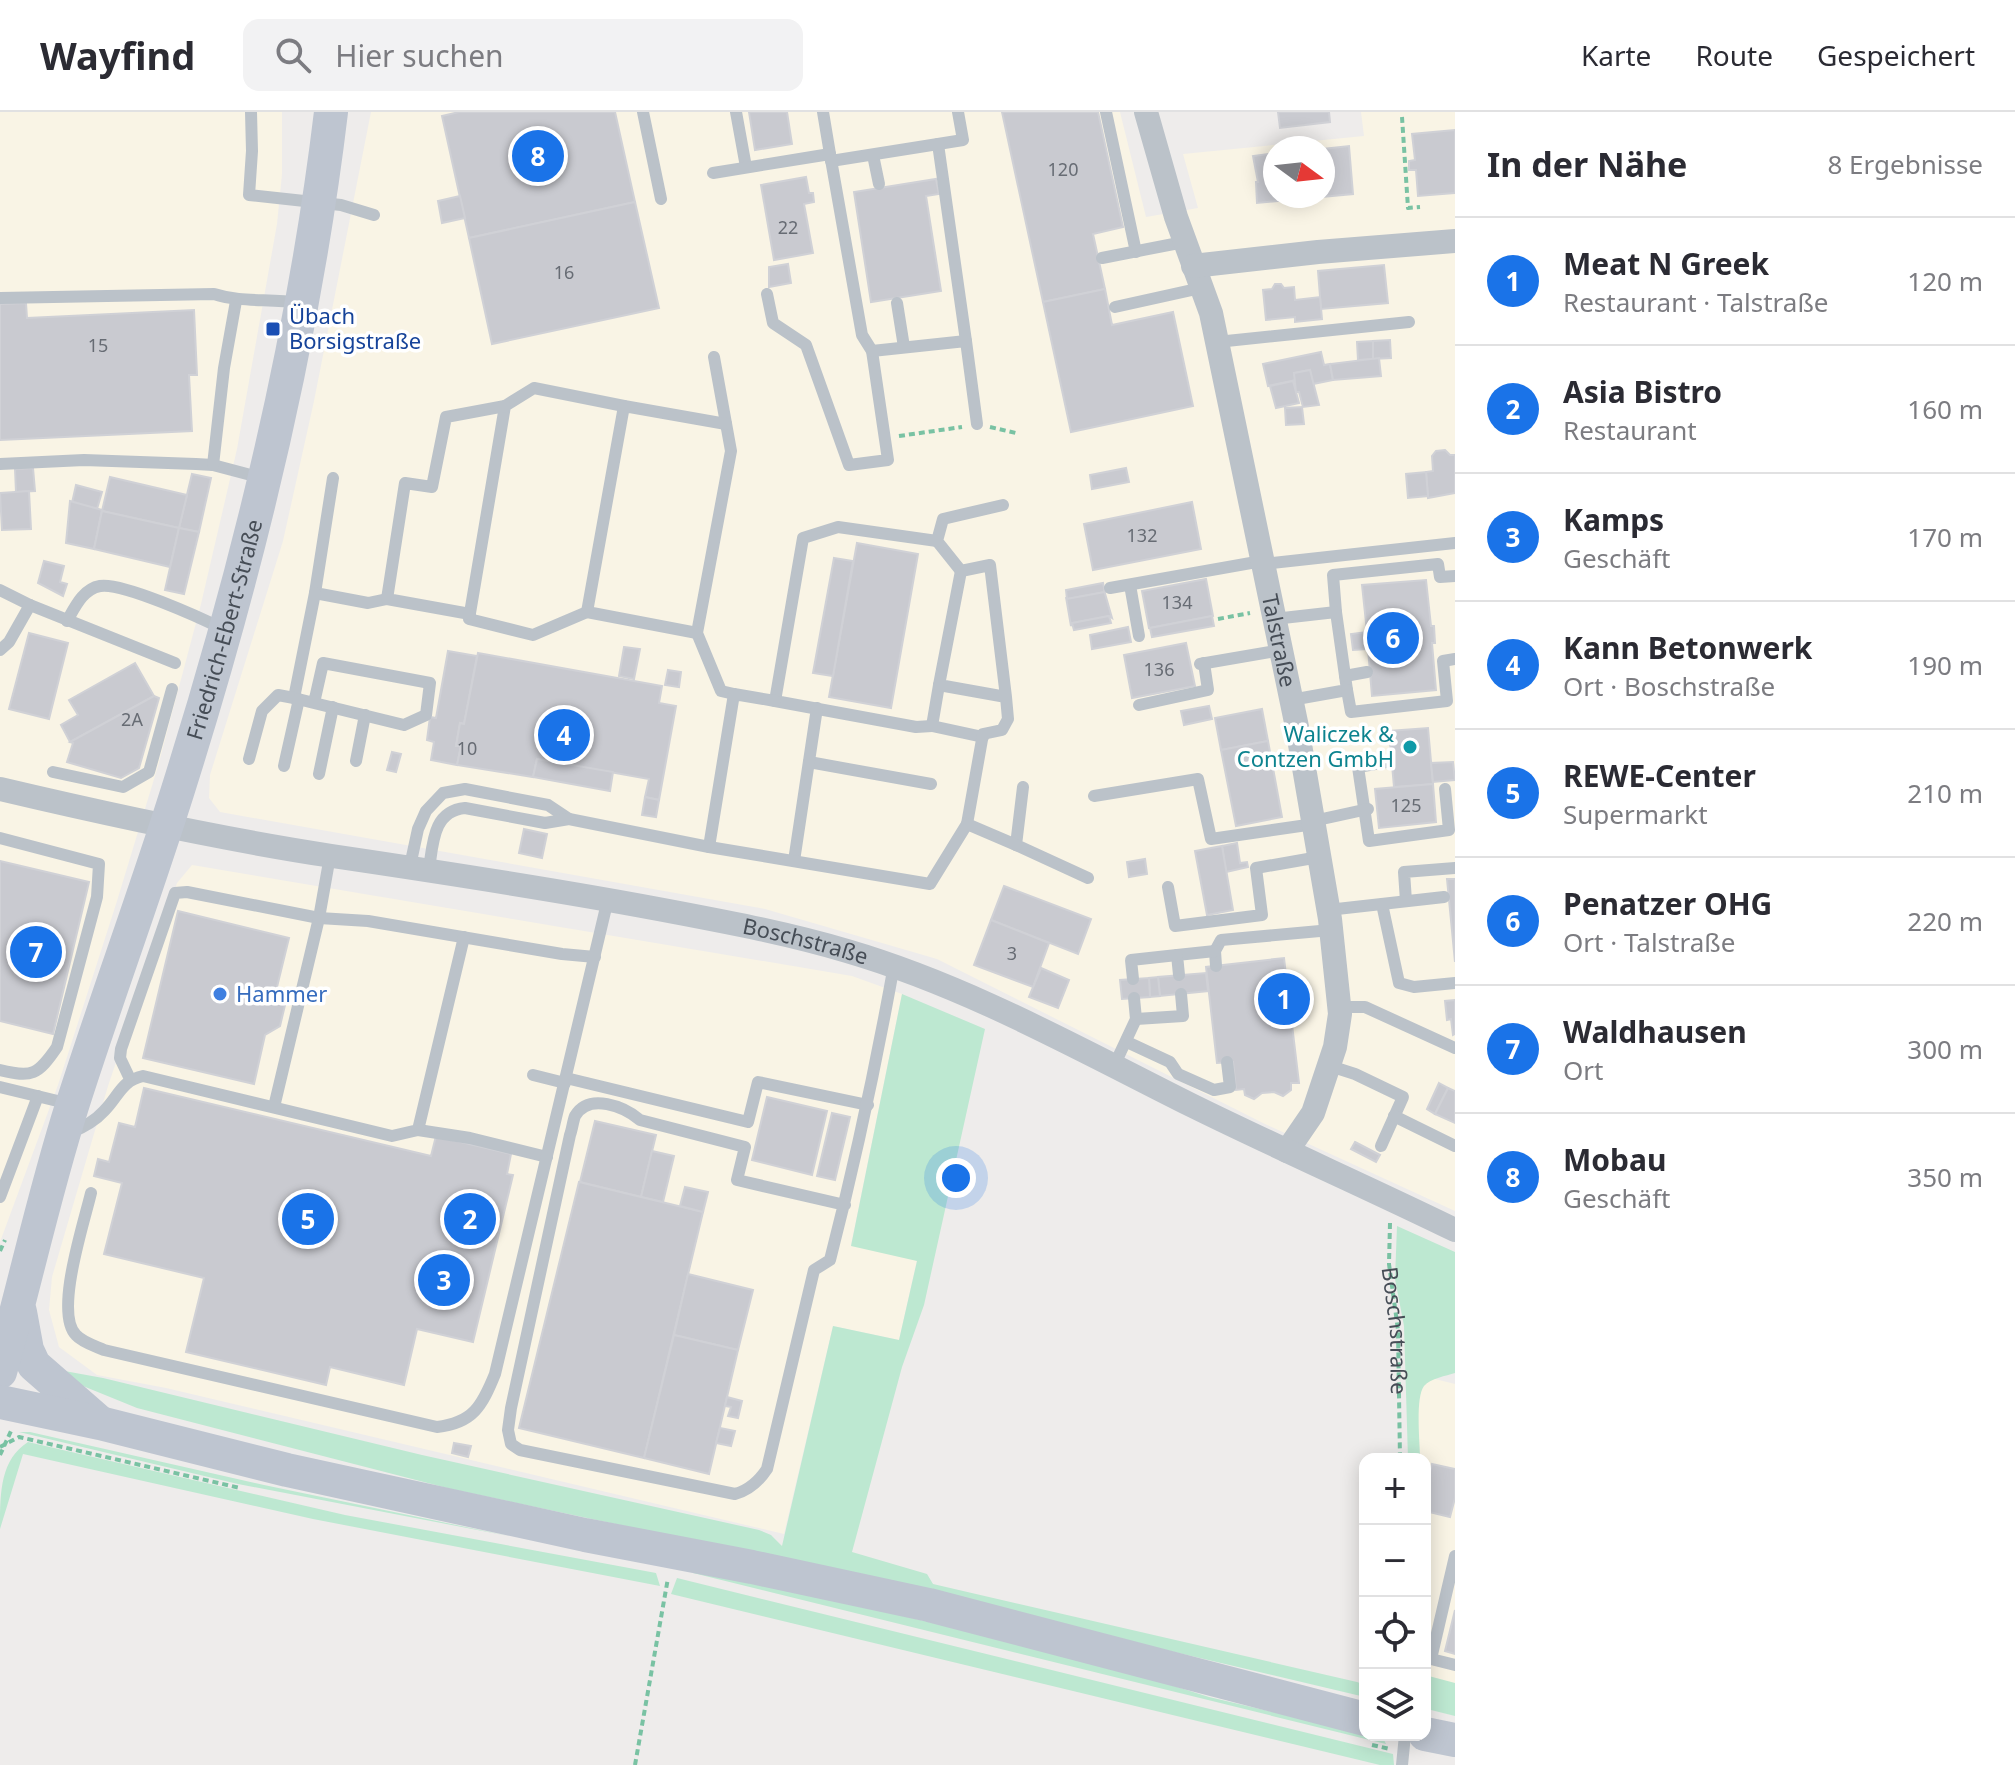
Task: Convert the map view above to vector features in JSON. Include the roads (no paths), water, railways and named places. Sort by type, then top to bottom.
[{"type":"main road","name":"Friedrich-Ebert-Straße","points":[[0,1372],[10,1293],[166,826],[225,630],[265,479],[320,203],[331,112]]},
{"type":"main road","points":[[10,1293],[34,1365],[100,1423]]},
{"type":"main road","points":[[0,1402],[585,1535],[929,1605],[1359,1730]]},
{"type":"main road","points":[[1410,1750],[1455,1740]]},
{"type":"street","name":"Talstraße","points":[[1146,112],[1217,342],[1291,700],[1330,920],[1339,1007],[1330,1066],[1313,1113],[1287,1151]]},
{"type":"street","points":[[1197,277],[1318,252],[1455,241]]},
{"type":"street","name":"Boschstraße","points":[[0,789],[166,826],[330,856],[608,899],[778,931],[894,965],[1008,1013],[1455,1230]]},
{"type":"lane","points":[[251,112],[249,195],[352,208],[374,215]]},
{"type":"lane","points":[[643,112],[661,199]]},
{"type":"lane","points":[[736,112],[746,167]]},
{"type":"lane","points":[[767,294],[773,323],[806,345],[849,465],[888,460],[872,351],[862,335],[823,112]]},
{"type":"lane","points":[[713,173],[873,155],[963,140],[958,112]]},
{"type":"lane","points":[[1106,112],[1136,252]]},
{"type":"lane","points":[[938,144],[977,424]]},
{"type":"lane","points":[[873,155],[879,184]]},
{"type":"lane","points":[[1102,258],[1184,242]]},
{"type":"lane","points":[[1115,307],[1197,277]]},
{"type":"lane","points":[[0,298],[214,294],[236,301],[302,303]]},
{"type":"lane","points":[[213,465],[224,368],[236,301]]},
{"type":"lane","points":[[897,303],[904,347]]},
{"type":"lane","points":[[1217,342],[1409,322]]},
{"type":"lane","points":[[872,351],[966,341]]},
{"type":"lane","points":[[714,357],[731,451],[697,633],[721,691],[983,737]]},
{"type":"lane","points":[[387,599],[405,483],[432,487],[446,417],[505,406],[534,388],[726,424]]},
{"type":"lane","points":[[505,406],[469,619],[533,635],[587,612],[697,633]]},
{"type":"lane","points":[[587,612],[624,406]]},
{"type":"lane","points":[[0,464],[84,460],[213,465],[265,479]]},
{"type":"lane","points":[[284,766],[333,478]]},
{"type":"lane","points":[[937,541],[943,519],[1003,505]]},
{"type":"lane","points":[[775,701],[803,538],[838,527],[937,541],[961,571],[932,726]]},
{"type":"lane","points":[[1110,588],[1262,562],[1455,543]]},
{"type":"lane","points":[[1455,576],[1440,577],[1438,564],[1333,575],[1351,712],[1447,701],[1443,661],[1455,659]]},
{"type":"lane","points":[[420,868],[443,817],[454,809],[465,808],[545,823],[569,819],[709,847],[930,884],[967,824],[983,734],[1002,730],[1008,719],[990,565],[961,571]]},
{"type":"lane","points":[[67,621],[81,598],[90,589],[102,585],[163,604],[225,630]]},
{"type":"lane","points":[[1130,585],[1139,636]]},
{"type":"lane","points":[[0,590],[67,621],[175,663]]},
{"type":"lane","points":[[315,593],[368,603],[387,599],[470,614]]},
{"type":"lane","points":[[0,650],[9,642],[30,605]]},
{"type":"lane","points":[[1273,614],[1336,612]]},
{"type":"lane","points":[[1139,705],[1208,690],[1202,664],[1281,650]]},
{"type":"lane","points":[[249,759],[262,711],[278,695],[404,725],[426,715],[430,683],[323,663],[314,703]]},
{"type":"lane","points":[[1345,676],[1367,672]]},
{"type":"lane","points":[[939,685],[1006,697]]},
{"type":"lane","points":[[53,772],[123,787],[149,772],[172,689]]},
{"type":"lane","points":[[1291,700],[1347,690]]},
{"type":"lane","points":[[709,847],[734,694]]},
{"type":"lane","points":[[319,774],[333,707]]},
{"type":"lane","points":[[794,861],[817,708]]},
{"type":"lane","points":[[356,761],[365,715]]},
{"type":"lane","points":[[809,762],[931,784]]},
{"type":"lane","points":[[1386,762],[1358,767],[1369,841],[1449,830],[1451,809],[1445,789]]},
{"type":"lane","points":[[1094,796],[1198,779],[1211,839],[1366,810]]},
{"type":"lane","points":[[1016,845],[1023,787]]},
{"type":"lane","points":[[420,868],[418,829],[426,811],[443,793],[465,789],[548,805],[569,819]]},
{"type":"lane","points":[[967,824],[1088,878]]},
{"type":"lane","points":[[0,838],[99,864],[97,897],[57,1047],[45,1065],[34,1072],[24,1076],[0,1070]]},
{"type":"lane","points":[[274,1107],[319,918],[330,856]]},
{"type":"lane","points":[[1168,887],[1175,926],[1262,915],[1256,868],[1319,857]]},
{"type":"lane","points":[[1406,901],[1404,872],[1455,868]]},
{"type":"lane","points":[[130,1079],[120,1058],[121,1049],[175,893],[187,892],[319,918],[368,921],[595,957]]},
{"type":"lane","points":[[1216,966],[1215,951],[1221,940],[1330,920],[1382,904],[1444,897]]},
{"type":"lane","points":[[91,1193],[66,1299],[67,1322],[76,1336],[104,1350],[437,1427],[456,1425],[472,1414],[485,1399],[495,1374],[608,899]]},
{"type":"lane","points":[[1382,904],[1399,983],[1414,987],[1455,983]]},
{"type":"lane","points":[[418,1130],[464,937]]},
{"type":"lane","points":[[1133,979],[1131,960],[1215,951]]},
{"type":"lane","points":[[1177,955],[1179,975]]},
{"type":"lane","points":[[845,1205],[737,1180],[745,1147],[640,1120],[627,1109],[603,1104],[585,1106],[575,1116],[570,1135],[511,1408],[508,1430],[511,1444],[520,1450],[735,1494],[745,1491],[761,1478],[767,1469],[814,1270],[830,1260],[845,1205],[868,1105],[894,965]]},
{"type":"lane","points":[[1136,1019],[1183,1016],[1181,994]]},
{"type":"lane","points":[[1114,1066],[1136,1019],[1134,998]]},
{"type":"lane","points":[[1339,1007],[1365,1007],[1455,1048]]},
{"type":"lane","points":[[1127,1042],[1170,1062],[1178,1074],[1214,1090],[1230,1087],[1227,1062]]},
{"type":"lane","points":[[1330,1066],[1355,1074],[1403,1097],[1381,1146]]},
{"type":"lane","points":[[533,1075],[748,1122],[758,1082],[868,1105]]},
{"type":"lane","points":[[0,1087],[38,1096],[83,1128],[104,1112],[130,1079],[143,1076],[392,1136],[418,1130],[470,1138],[547,1157]]},
{"type":"lane","points":[[0,1197],[38,1096]]},
{"type":"lane","points":[[1394,1116],[1455,1146]]},
{"type":"lane","points":[[1455,1556],[1431,1659],[1455,1665]]},
{"type":"place","name":"Mobau","points":[[538,156]]},
{"type":"place","name":"Übach Borsigstraße","points":[[273,329]]},
{"type":"place","name":"Penatzer OHG","points":[[1393,638]]},
{"type":"place","name":"Kann Betonwerk","points":[[564,735]]},
{"type":"place","name":"Waliczek & Contzen GmbH","points":[[1410,747]]},
{"type":"place","name":"Waldhausen","points":[[36,952]]},
{"type":"place","name":"Hammer","points":[[220,994]]},
{"type":"place","name":"Meat N Greek","points":[[1284,999]]},
{"type":"place","name":"REWE-Center","points":[[308,1219]]},
{"type":"place","name":"Asia Bistro","points":[[470,1219]]},
{"type":"place","name":"Kamps","points":[[444,1280]]}]
